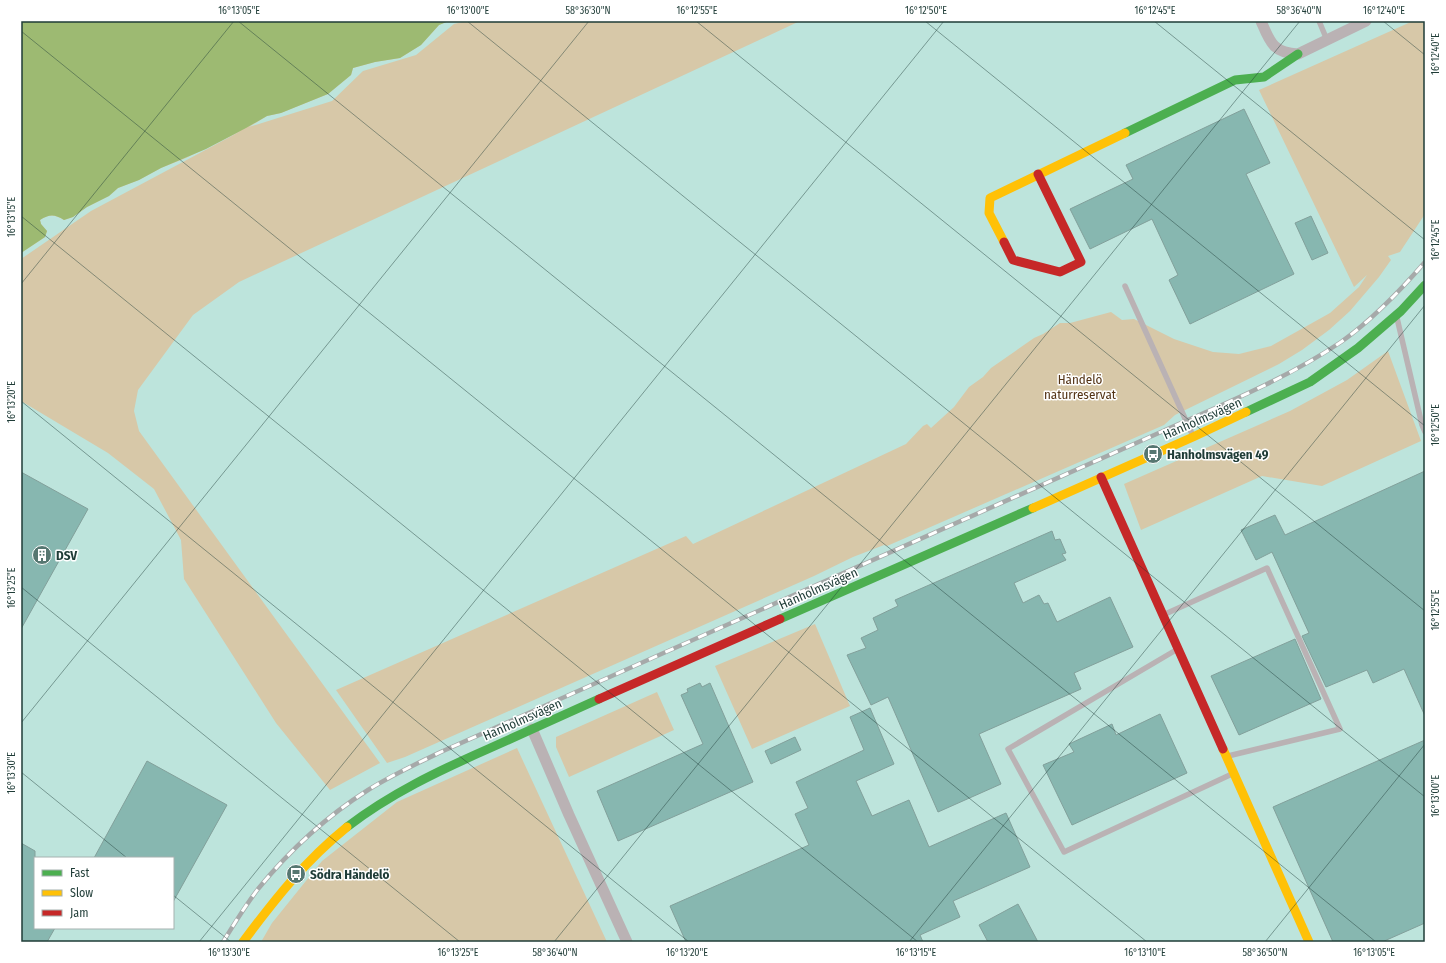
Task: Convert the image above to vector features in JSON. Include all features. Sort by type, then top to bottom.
[{"type":"street","points":[[1261,21],[1269,39],[1278,50],[1288,54],[1298,54]]},
{"type":"street","points":[[1038,174],[1081,262],[1060,272],[1013,260],[989,213],[990,198],[1038,174],[1235,80],[1264,77],[1298,54],[1366,21]]},
{"type":"street","name":"Hanholmsvägen","points":[[243,942],[270,904],[296,874],[340,833],[364,814],[385,802],[395,794],[441,770],[532,729],[1193,437],[1310,382],[1358,348],[1396,316],[1425,285]]},
{"type":"street","points":[[1101,477],[1309,942]]},
{"type":"street","points":[[532,729],[568,815],[627,942]]},
{"type":"lane","points":[[1319,21],[1327,40]]},
{"type":"lane","points":[[1125,286],[1193,437]]},
{"type":"lane","points":[[1396,316],[1422,425],[1425,432]]},
{"type":"lane","points":[[1163,615],[1267,568],[1340,729],[1226,756]]},
{"type":"lane","points":[[1178,649],[1008,749],[1064,852],[1234,773]]},
{"type":"green space","points":[[21,21],[449,21],[439,25],[421,45],[400,58],[375,62],[353,68],[351,75],[328,94],[281,113],[267,116],[249,127],[332,101],[363,71],[416,55],[454,24],[467,21],[800,21],[239,282],[193,315],[138,390],[134,411],[139,431],[380,763],[330,790],[276,723],[184,579],[181,540],[154,489],[108,453],[21,401],[21,259],[91,211],[241,131],[186,158],[161,168],[139,180],[118,188],[109,196],[87,207],[73,217],[64,220],[52,216],[43,218],[40,220],[41,224],[47,231],[45,237],[21,253]]},
{"type":"green space","name":"Händelö naturreservat","points":[[1413,21],[1425,21],[1425,214],[1400,252],[1388,256],[1391,260],[1379,277],[1350,311],[1329,330],[1302,350],[1279,364],[1175,415],[1164,425],[887,546],[884,545],[853,557],[814,576],[405,757],[387,763],[336,690],[686,536],[693,544],[906,444],[923,426],[927,424],[931,428],[954,407],[969,387],[983,377],[991,368],[1034,338],[1060,323],[1070,323],[1111,312],[1122,320],[1134,319],[1174,339],[1213,352],[1239,354],[1271,346],[1330,313],[1359,287],[1367,275],[1354,287],[1259,90]]},
{"type":"green space","points":[[1388,351],[1421,441],[1322,486],[1262,476],[1141,530],[1124,484],[1290,411],[1347,380]]},
{"type":"green space","points":[[815,624],[850,706],[752,749],[715,666]]},
{"type":"green space","points":[[657,692],[674,730],[569,777],[556,747],[556,737]]},
{"type":"green space","points":[[517,748],[607,942],[261,942],[272,923],[322,861],[397,802]]},
{"type":"shaded area","points":[[21,21],[449,21],[439,25],[421,45],[400,58],[375,62],[353,68],[351,75],[328,94],[281,113],[267,116],[206,149],[118,188],[109,196],[87,207],[73,217],[64,220],[52,216],[43,218],[40,220],[41,224],[47,231],[45,237],[21,253]]},
{"type":"building","points":[[1244,109],[1270,163],[1246,174],[1294,274],[1190,324],[1169,280],[1178,275],[1152,219],[1090,249],[1070,209],[1133,179],[1126,165]]},
{"type":"building","points":[[1311,216],[1328,253],[1312,260],[1295,223]]},
{"type":"building","points":[[1425,471],[1425,716],[1404,669],[1373,683],[1367,670],[1326,687],[1302,636],[1309,633],[1272,552],[1256,560],[1241,530],[1275,515],[1285,535]]},
{"type":"building","name":"DSV","points":[[21,472],[88,509],[21,629]]},
{"type":"building","points":[[1052,531],[1055,540],[1060,539],[1066,553],[1062,554],[1066,560],[1014,583],[1023,603],[1039,595],[1044,604],[1048,603],[1057,622],[1110,597],[1133,647],[1074,673],[1081,689],[979,734],[1001,784],[938,812],[888,697],[871,705],[847,655],[866,648],[861,638],[878,630],[873,618],[898,606],[895,600]]},
{"type":"building","points":[[1295,639],[1321,699],[1239,735],[1211,676]]},
{"type":"building","points":[[700,683],[702,687],[710,683],[753,782],[618,841],[597,791],[703,744],[681,695],[688,692],[687,689]]},
{"type":"building","points":[[870,708],[894,764],[856,781],[872,816],[909,800],[929,847],[1006,813],[1030,867],[953,901],[960,917],[920,935],[923,942],[686,942],[670,906],[809,845],[795,814],[808,808],[796,782],[864,750],[850,717]]},
{"type":"building","points":[[1160,714],[1187,773],[1072,825],[1043,765],[1074,752],[1069,744],[1112,724],[1116,735]]},
{"type":"building","points":[[795,737],[801,750],[771,764],[765,751]]},
{"type":"building","points":[[1425,740],[1425,923],[1382,942],[1333,942],[1273,807]]},
{"type":"building","points":[[147,761],[227,805],[174,900],[174,857],[95,857]]},
{"type":"building","points":[[21,843],[35,851],[34,929],[54,929],[47,942],[21,942]]},
{"type":"building","points":[[1018,904],[1038,942],[988,942],[979,925]]},
{"type":"railway","points":[[223,942],[244,908],[282,861],[309,835],[338,811],[386,779],[443,751],[1276,380],[1341,342],[1364,324],[1406,284],[1425,262]]},
{"type":"traffic: fast","points":[[1125,133],[1235,80],[1264,77],[1298,54]]},
{"type":"traffic: fast","points":[[1246,412],[1310,382],[1358,348],[1401,311],[1425,285]]},
{"type":"traffic: fast","points":[[780,619],[1033,508]]},
{"type":"traffic: fast","points":[[347,827],[380,804],[415,784],[469,757],[599,699]]},
{"type":"traffic: slow","points":[[1004,242],[989,213],[990,198],[1125,133]]},
{"type":"traffic: slow","points":[[1033,508],[1246,412]]},
{"type":"traffic: slow","points":[[1223,749],[1309,942]]},
{"type":"traffic: slow","points":[[243,942],[291,881],[318,853],[347,827]]},
{"type":"traffic: jam","points":[[1004,242],[1013,260],[1060,272],[1081,262],[1038,174]]},
{"type":"traffic: jam","points":[[1101,477],[1223,749]]},
{"type":"traffic: jam","points":[[599,699],[780,619]]},
{"type":"place","name":"Hanholmsvägen 49","points":[[1153,454]]},
{"type":"place","name":"DSV","points":[[42,555]]},
{"type":"place","name":"Södra Händelö","points":[[296,874]]}]
